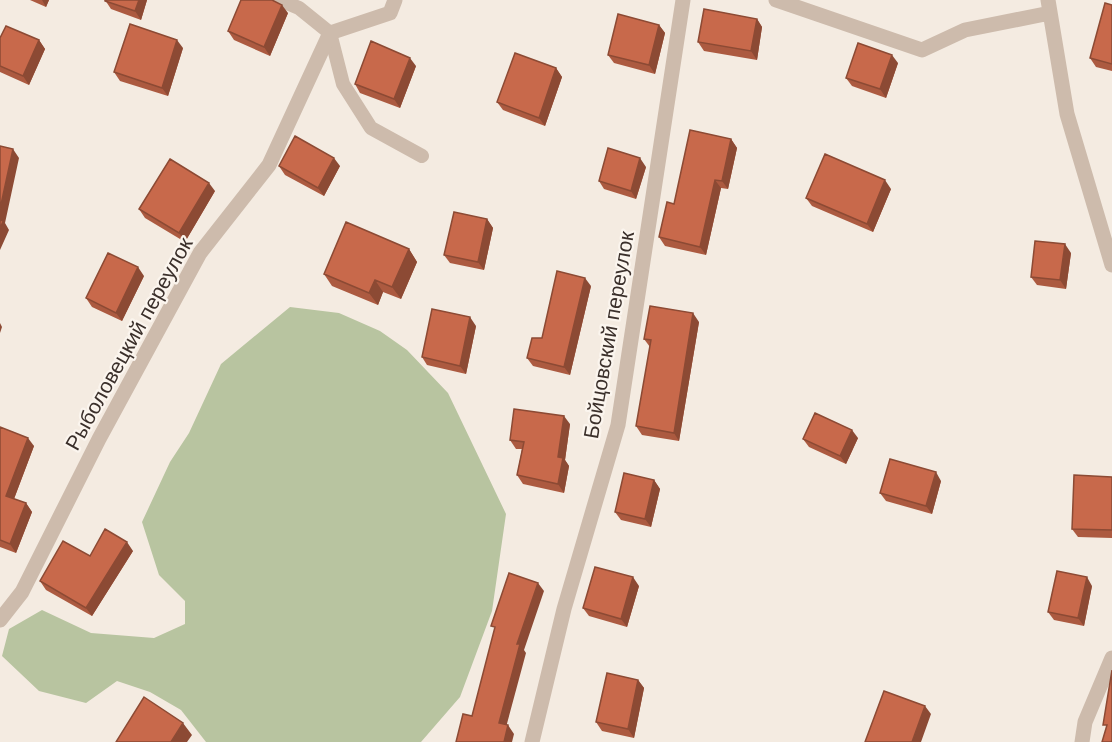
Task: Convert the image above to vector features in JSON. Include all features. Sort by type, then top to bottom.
[{"type":"street","points":[[330,33],[390,13],[395,0]]},
{"type":"street","name":"Бойцовский переулок","points":[[532,742],[564,609],[618,425],[683,0]]},
{"type":"street","points":[[776,0],[922,50],[965,30],[1049,6],[1067,114],[1112,266]]},
{"type":"street","name":"Рыболовецкий переулок","points":[[0,621],[22,592],[99,439],[200,253],[269,165],[330,33]]},
{"type":"street","points":[[1082,742],[1085,722],[1112,658]]},
{"type":"lane","points":[[280,0],[299,8],[330,33],[343,84],[371,128],[422,156]]},
{"type":"green space","points":[[290,307],[339,313],[380,331],[407,350],[448,393],[506,514],[492,611],[460,697],[421,742],[206,742],[181,710],[150,692],[117,681],[86,703],[39,691],[2,656],[9,629],[42,610],[91,633],[154,638],[185,624],[185,601],[159,575],[142,522],[170,462],[189,433],[221,364]]},
{"type":"building","points":[[105,0],[139,0],[135,11]]},
{"type":"building","points":[[241,0],[272,0],[282,5],[264,47],[228,31]]},
{"type":"building","points":[[1105,3],[1112,5],[1112,64],[1090,58]]},
{"type":"building","points":[[704,9],[757,19],[751,51],[698,42]]},
{"type":"building","points":[[618,14],[659,25],[649,65],[608,55]]},
{"type":"building","points":[[130,24],[177,40],[162,88],[114,72]]},
{"type":"building","points":[[6,26],[39,40],[23,76],[0,66],[0,38]]},
{"type":"building","points":[[371,41],[410,58],[394,99],[355,84]]},
{"type":"building","points":[[858,43],[892,55],[880,89],[846,78]]},
{"type":"building","points":[[515,53],[556,68],[539,118],[497,102]]},
{"type":"building","points":[[690,130],[731,139],[722,181],[715,180],[700,247],[659,237],[667,202],[674,204]]},
{"type":"building","points":[[295,136],[334,158],[318,188],[279,166]]},
{"type":"building","points":[[0,146],[13,149],[0,209]]},
{"type":"building","points":[[608,148],[640,158],[631,191],[599,181]]},
{"type":"building","points":[[825,154],[885,180],[867,224],[806,198]]},
{"type":"building","points":[[170,159],[209,183],[179,233],[139,209]]},
{"type":"building","points":[[454,212],[487,219],[478,262],[444,255]]},
{"type":"building","points":[[346,222],[409,249],[392,287],[375,280],[369,293],[324,274]]},
{"type":"building","points":[[1035,241],[1065,244],[1060,280],[1031,277]]},
{"type":"building","points":[[108,253],[138,267],[116,313],[86,298]]},
{"type":"building","points":[[557,271],[585,278],[564,367],[527,358],[532,338],[542,338]]},
{"type":"building","points":[[650,306],[693,313],[674,433],[636,426],[651,340],[644,339]]},
{"type":"building","points":[[432,309],[470,317],[460,366],[422,357]]},
{"type":"building","points":[[514,409],[564,416],[558,457],[563,458],[558,484],[517,475],[524,442],[510,440]]},
{"type":"building","points":[[815,413],[852,430],[840,456],[803,439]]},
{"type":"building","points":[[0,427],[28,438],[6,496],[26,503],[10,544],[0,540]]},
{"type":"building","points":[[890,459],[936,472],[926,506],[880,493]]},
{"type":"building","points":[[624,473],[654,480],[645,519],[615,512]]},
{"type":"building","points":[[1074,475],[1112,477],[1112,530],[1072,529]]},
{"type":"building","points":[[105,529],[127,542],[86,608],[40,581],[63,541],[90,556]]},
{"type":"building","points":[[595,567],[633,577],[621,619],[583,608]]},
{"type":"building","points":[[1057,571],[1087,577],[1078,618],[1048,612]]},
{"type":"building","points":[[509,573],[538,583],[517,644],[520,644],[499,723],[508,725],[504,742],[456,742],[463,714],[472,716],[495,627],[491,626]]},
{"type":"building","points":[[1112,670],[1112,742],[1102,742],[1107,725],[1103,725]]},
{"type":"building","points":[[607,673],[638,680],[628,729],[596,722]]},
{"type":"building","points":[[884,691],[925,706],[912,742],[865,742]]},
{"type":"building","points":[[144,697],[183,723],[171,742],[116,742]]}]
